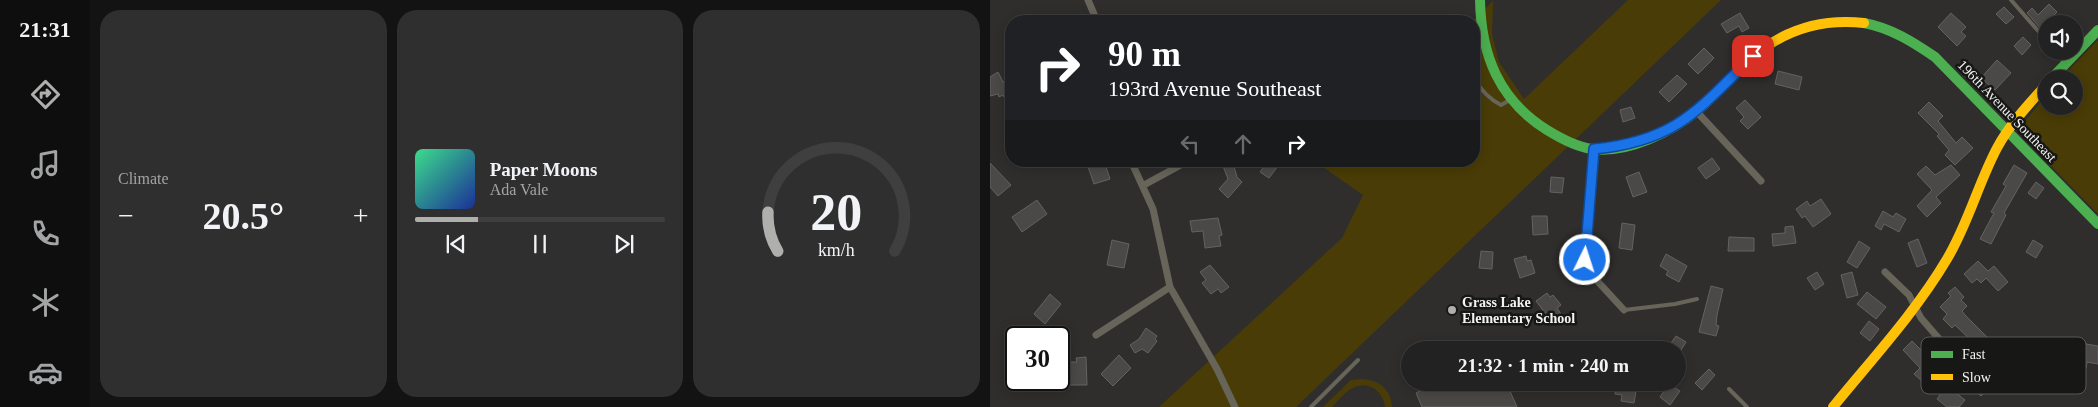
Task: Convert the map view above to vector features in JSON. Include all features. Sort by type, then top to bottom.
[{"type":"street","points":[[1088,0],[1094,15]]},
{"type":"street","points":[[1480,0],[1480,25],[1488,61],[1510,100],[1535,122],[1549,131],[1594,149],[1585,260],[1589,272],[1624,310]]},
{"type":"street","name":"196th Avenue Southeast","points":[[1594,149],[1624,145],[1661,134],[1697,112],[1753,56],[1772,41],[1788,33],[1829,22],[1862,21],[1888,28],[1924,48],[1935,57],[2098,224]]},
{"type":"street","points":[[2083,42],[2098,30]]},
{"type":"street","points":[[1833,407],[1916,307],[1959,237],[1987,169],[2007,131],[2038,94]]},
{"type":"street","points":[[1697,112],[1761,181]]},
{"type":"street","points":[[1134,167],[1154,209],[1170,287],[1216,369],[1234,407]]},
{"type":"street","points":[[1144,185],[1177,167]]},
{"type":"street","points":[[1885,272],[1910,295],[1920,318],[1937,337]]},
{"type":"street","points":[[1096,335],[1170,287]]},
{"type":"lane","points":[[2011,0],[2038,31]]},
{"type":"lane","points":[[1480,88],[1484,94],[1501,105],[1510,100]]},
{"type":"lane","points":[[1624,310],[1675,304],[1697,299]]},
{"type":"lane","points":[[1310,407],[1358,360]]},
{"type":"lane","points":[[1729,389],[1747,407]]},
{"type":"shaded area","points":[[1628,0],[1721,0],[1296,407],[1159,407],[1342,238],[1363,195],[1323,167],[1480,167],[1480,15],[1478,15],[1493,1],[1492,34],[1499,62],[1524,99]]},
{"type":"shaded area","points":[[2098,41],[2098,214],[2024,138],[2021,130],[2023,124],[2038,105],[2038,115],[2083,115],[2083,70],[2069,70],[2078,60],[2083,60],[2083,55]]},
{"type":"shaded area","points":[[1351,380],[1374,381],[1387,390],[1392,407],[1385,407],[1384,401],[1378,392],[1374,388],[1364,385],[1350,389],[1332,407],[1323,407]]},
{"type":"building","points":[[2049,4],[2057,12],[2054,15],[2038,15]]},
{"type":"building","points":[[2004,7],[2014,17],[2006,24],[1996,14]]},
{"type":"building","points":[[2032,8],[2038,15],[2038,26],[2027,13]]},
{"type":"building","points":[[1740,13],[1749,28],[1742,32],[1739,26],[1727,33],[1721,24]]},
{"type":"building","points":[[1951,13],[1966,27],[1961,32],[1966,36],[1957,46],[1938,27]]},
{"type":"building","points":[[2023,37],[2031,45],[2022,55],[2014,46]]},
{"type":"building","points":[[1704,48],[1714,58],[1698,74],[1688,64]]},
{"type":"building","points":[[1997,60],[2011,73],[1995,90],[1981,78]]},
{"type":"building","points":[[1778,71],[1802,77],[1799,90],[1775,84]]},
{"type":"building","points":[[998,72],[1003,82],[1005,81],[1005,97],[1003,95],[999,97],[998,94],[990,96],[990,77]]},
{"type":"building","points":[[1677,75],[1687,84],[1669,102],[1659,92]]},
{"type":"building","points":[[1745,100],[1761,117],[1748,129],[1740,121],[1744,117],[1736,108]]},
{"type":"building","points":[[1929,102],[1943,116],[1938,121],[1956,143],[1962,137],[1973,148],[1955,165],[1945,155],[1949,150],[1937,136],[1939,134],[1918,113]]},
{"type":"building","points":[[1631,107],[1635,118],[1623,122],[1620,110]]},
{"type":"building","points":[[1712,158],[1720,169],[1706,179],[1698,168]]},
{"type":"building","points":[[990,163],[1011,185],[998,196],[990,187]]},
{"type":"building","points":[[1951,165],[1960,175],[1936,197],[1941,203],[1927,217],[1917,206],[1932,190],[1917,174],[1926,166],[1935,175]]},
{"type":"building","points":[[2014,165],[2027,173],[2004,213],[2006,215],[1991,244],[1980,239],[1994,213],[1991,212],[2006,186],[2003,184]]},
{"type":"building","points":[[1088,167],[1106,167],[1110,179],[1094,184]]},
{"type":"building","points":[[1223,167],[1234,167],[1237,177],[1242,182],[1228,198],[1219,189],[1228,179]]},
{"type":"building","points":[[1264,167],[1277,167],[1269,178],[1260,172]]},
{"type":"building","points":[[1639,172],[1647,192],[1633,197],[1626,177]]},
{"type":"building","points":[[1551,177],[1564,178],[1562,193],[1550,192]]},
{"type":"building","points":[[2036,182],[2044,188],[2036,199],[2028,193]]},
{"type":"building","points":[[1821,199],[1831,214],[1813,227],[1805,216],[1802,218],[1796,209],[1807,201],[1810,206]]},
{"type":"building","points":[[1037,200],[1047,214],[1022,232],[1012,217]]},
{"type":"building","points":[[1883,211],[1893,217],[1896,213],[1906,219],[1899,232],[1884,224],[1881,230],[1875,226]]},
{"type":"building","points":[[1532,216],[1547,216],[1548,234],[1533,235]]},
{"type":"building","points":[[1218,218],[1222,235],[1219,236],[1221,246],[1205,248],[1203,231],[1192,232],[1190,221]]},
{"type":"building","points":[[1622,223],[1635,225],[1632,250],[1619,248]]},
{"type":"building","points":[[1793,226],[1796,243],[1773,246],[1772,234],[1785,233],[1785,227]]},
{"type":"building","points":[[1729,237],[1754,238],[1754,251],[1728,251]]},
{"type":"building","points":[[1918,239],[1927,263],[1917,267],[1908,243]]},
{"type":"building","points":[[1112,240],[1129,244],[1124,268],[1107,265]]},
{"type":"building","points":[[2033,240],[2043,246],[2036,258],[2026,252]]},
{"type":"building","points":[[1859,241],[1870,248],[1857,268],[1847,262]]},
{"type":"building","points":[[1481,251],[1493,252],[1492,269],[1479,268]]},
{"type":"building","points":[[1666,254],[1687,266],[1679,282],[1666,275],[1668,271],[1660,266]]},
{"type":"building","points":[[1526,256],[1527,261],[1531,260],[1535,273],[1520,278],[1514,259]]},
{"type":"building","points":[[1978,261],[1988,271],[1994,266],[2008,282],[1998,291],[1986,278],[1981,283],[1977,279],[1972,283],[1964,274]]},
{"type":"building","points":[[1210,265],[1229,287],[1221,293],[1218,289],[1211,294],[1202,283],[1206,280],[1200,272]]},
{"type":"building","points":[[1817,272],[1824,284],[1815,290],[1807,278]]},
{"type":"building","points":[[1852,272],[1858,295],[1847,298],[1841,275]]},
{"type":"building","points":[[1711,286],[1723,289],[1717,315],[1716,325],[1719,326],[1716,336],[1699,332]]},
{"type":"building","points":[[1955,287],[1964,297],[1961,300],[1967,306],[1962,311],[1987,337],[1968,337],[1955,325],[1952,328],[1943,319],[1947,314],[1940,307],[1951,296],[1948,293]]},
{"type":"building","points":[[1867,292],[1886,307],[1876,319],[1857,304]]},
{"type":"building","points":[[1547,293],[1550,297],[1553,295],[1561,305],[1557,308],[1561,314],[1551,321],[1536,301]]},
{"type":"building","points":[[1050,294],[1061,304],[1045,324],[1034,314]]},
{"type":"building","points":[[1869,321],[1879,329],[1870,341],[1860,333]]},
{"type":"building","points":[[1146,328],[1157,336],[1155,339],[1157,341],[1148,353],[1142,349],[1135,353],[1130,345],[1139,339]]},
{"type":"building","points":[[1676,336],[1684,341],[1672,341]]},
{"type":"building","points":[[1912,341],[1921,350],[1921,380],[1914,374],[1920,368],[1903,350]]},
{"type":"building","points":[[2086,344],[2098,346],[2098,364],[2087,362],[2086,368]]},
{"type":"building","points":[[1119,355],[1131,368],[1113,386],[1101,374]]},
{"type":"building","points":[[1086,357],[1087,385],[1070,385],[1070,362],[1077,362],[1076,358]]},
{"type":"building","points":[[1709,369],[1715,375],[1702,390],[1695,383]]},
{"type":"building","points":[[1420,391],[1510,391],[1517,407],[1422,407],[1416,393]]},
{"type":"building","points":[[1616,391],[1636,391],[1634,403],[1621,401],[1622,395],[1615,394]]},
{"type":"building","points":[[1664,391],[1680,391],[1670,405],[1660,397]]},
{"type":"building","points":[[1941,394],[1957,394],[1965,400],[1959,407],[1947,407],[1937,399]]},
{"type":"traffic: fast","points":[[1480,0],[1484,39],[1489,57],[1505,90],[1516,105],[1530,118],[1563,139],[1592,149],[1606,150],[1634,145],[1675,126],[1698,110]]},
{"type":"traffic: fast","points":[[1864,23],[1893,32],[1935,57],[2098,224]]},
{"type":"traffic: fast","points":[[2060,70],[2098,30]]},
{"type":"traffic: slow","points":[[1698,110],[1745,64],[1771,43],[1785,35],[1815,25],[1847,22],[1864,23]]},
{"type":"traffic: slow","points":[[1833,407],[1893,335],[1935,279],[1961,232],[1984,176],[2002,139],[2038,94]]},
{"type":"place","name":"Grass Lake Elementary School","points":[[1452,310]]},
{"type":"route","points":[[1585,260],[1594,149],[1610,148],[1644,140],[1678,125],[1697,112],[1753,56]]}]
